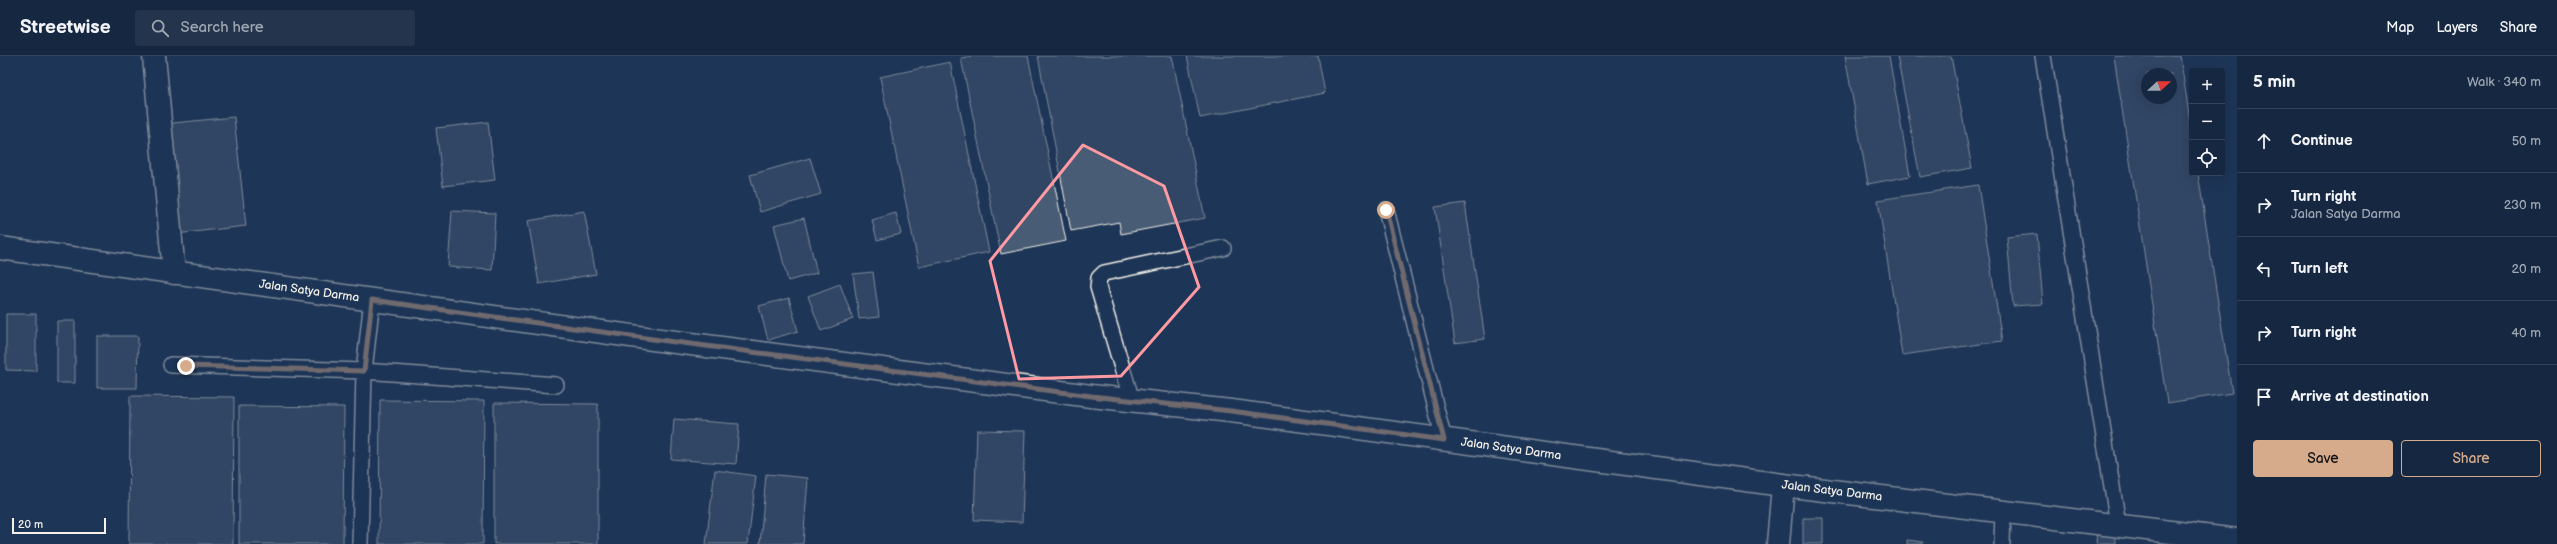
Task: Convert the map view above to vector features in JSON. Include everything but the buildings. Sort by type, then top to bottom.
[{"type":"main road","points":[[154,56],[174,273]]},
{"type":"main road","name":"Jalan Satya Darma","points":[[0,248],[660,340],[1132,401],[1231,411],[1783,485],[2118,524],[2237,540]]},
{"type":"main road","points":[[1778,544],[1783,485]]},
{"type":"lane","points":[[2043,56],[2118,524]]},
{"type":"lane","points":[[1386,210],[1444,440]]},
{"type":"lane","points":[[1132,401],[1098,287],[1099,278],[1104,273],[1223,248]]},
{"type":"lane","points":[[360,544],[364,371],[372,300]]},
{"type":"lane","points":[[171,365],[364,371],[556,384]]},
{"type":"lane","points":[[2002,544],[2003,511]]},
{"type":"highlighted area","points":[[1083,145],[1164,186],[1199,287],[1121,376],[1019,379],[990,261]]},
{"type":"route","points":[[186,366],[364,371],[372,300],[660,340],[1091,396],[1231,411],[1444,440],[1386,210]]}]
